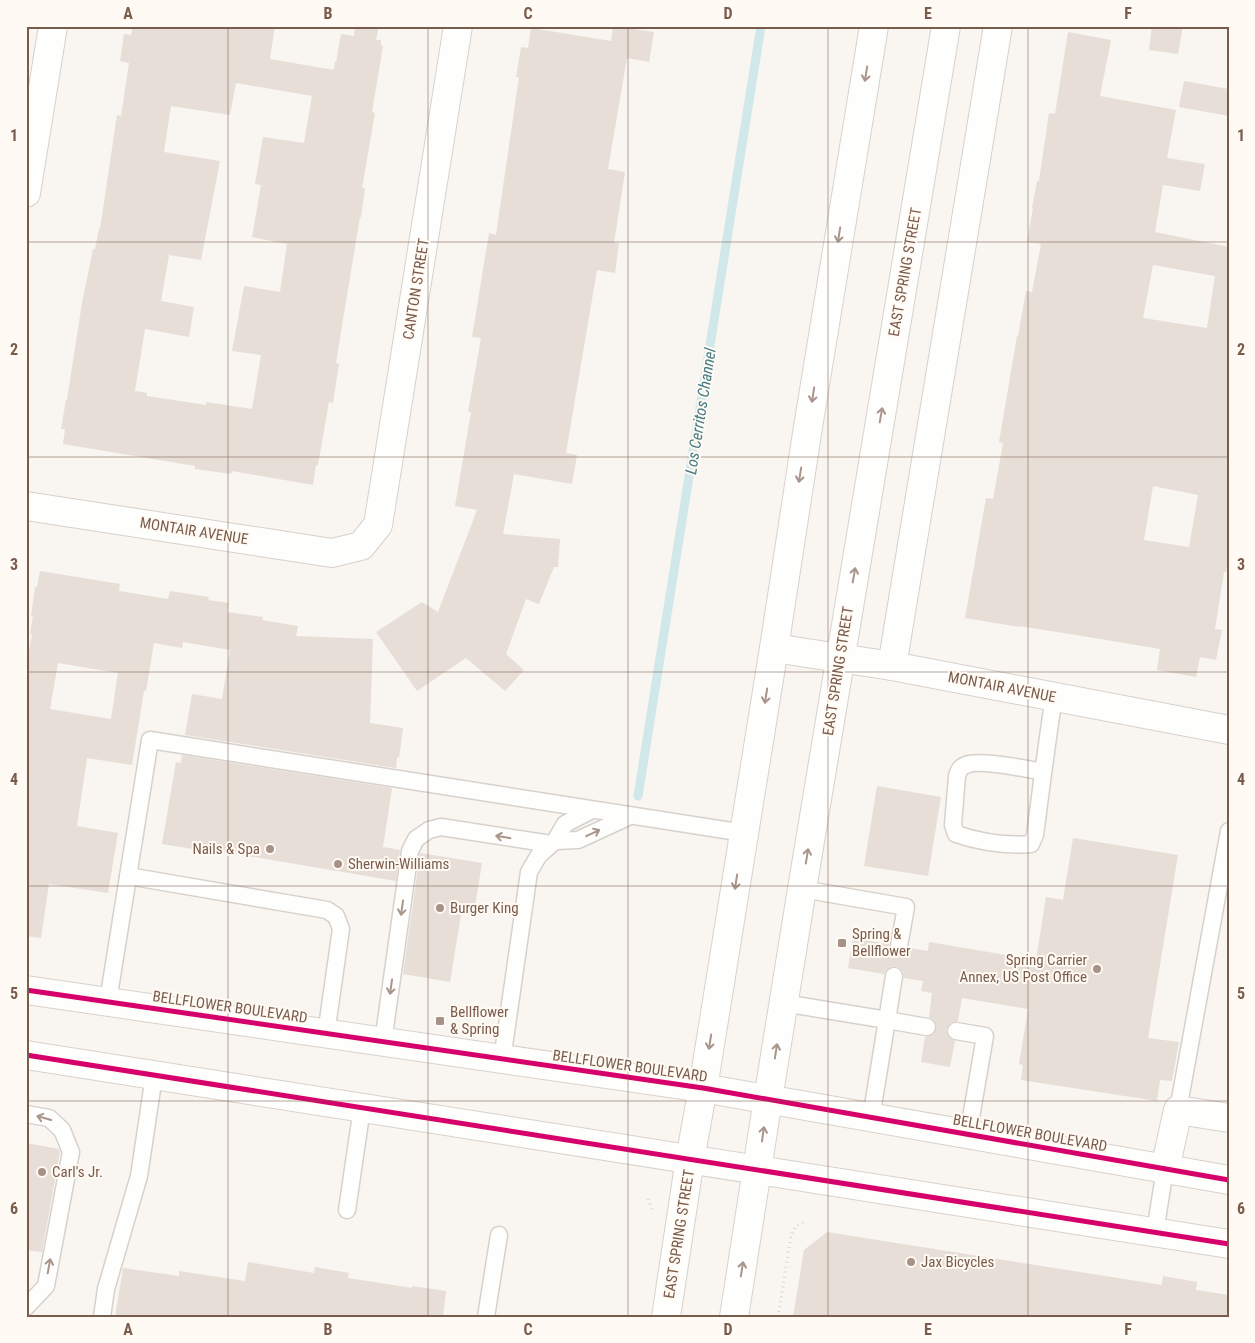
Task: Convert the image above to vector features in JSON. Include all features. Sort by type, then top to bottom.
[{"type":"main road","points":[[26,192],[32,119],[53,26]]},
{"type":"main road","name":"CANTON STREET","points":[[361,546],[378,525],[458,26]]},
{"type":"main road","name":"EAST SPRING STREET","points":[[666,1317],[774,648],[809,417],[874,26]]},
{"type":"main road","name":"EAST SPRING STREET","points":[[734,1317],[783,1002],[946,26]]},
{"type":"main road","points":[[892,666],[998,26]]},
{"type":"main road","name":"MONTAIR AVENUE","points":[[26,506],[332,553],[361,546]]},
{"type":"main road","name":"MONTAIR AVENUE","points":[[774,648],[892,666],[1229,730]]},
{"type":"main road","name":"BELLFLOWER BOULEVARD","points":[[26,990],[703,1088],[1229,1180]]},
{"type":"main road","points":[[26,1055],[1229,1244]]},
{"type":"main road","points":[[1166,1169],[1178,1110],[1229,1118]]},
{"type":"lane","points":[[1044,772],[980,762],[967,764],[959,769],[953,826],[956,834],[970,839],[1013,846],[1031,844],[1044,772],[1054,696]]},
{"type":"lane","points":[[108,1001],[150,740],[744,834]]},
{"type":"lane","points":[[502,1060],[529,872],[539,856],[553,843],[565,824],[592,810]]},
{"type":"lane","points":[[383,1042],[410,851],[416,839],[429,830],[441,826],[553,843],[578,840],[630,816]]},
{"type":"lane","points":[[1178,1110],[1229,831]]},
{"type":"lane","points":[[128,876],[327,910],[336,916],[341,929],[326,1034]]},
{"type":"lane","points":[[802,889],[906,907],[899,946]]},
{"type":"lane","points":[[871,1118],[894,976]]},
{"type":"lane","points":[[783,1002],[927,1027]]},
{"type":"lane","points":[[956,1031],[985,1036],[968,1135]]},
{"type":"lane","points":[[102,1317],[106,1289],[139,1176],[154,1076]]},
{"type":"lane","points":[[347,1210],[362,1108]]},
{"type":"lane","points":[[26,1114],[49,1118],[62,1130],[70,1152],[46,1286],[26,1307]]},
{"type":"lane","points":[[1154,1232],[1166,1169]]},
{"type":"lane","points":[[486,1317],[499,1235]]},
{"type":"path","points":[[778,1317],[791,1236],[796,1226],[806,1221]]},
{"type":"building","points":[[133,26],[275,26],[270,59],[334,70],[341,34],[354,36],[355,26],[379,26],[376,40],[381,40],[381,45],[383,46],[372,112],[375,113],[362,188],[365,188],[361,217],[336,363],[339,364],[333,403],[329,402],[313,485],[232,471],[231,474],[195,469],[195,466],[63,444],[65,429],[61,429],[82,303],[93,249],[95,249],[100,229],[117,115],[121,116],[129,63],[120,61],[124,34],[131,35]],"holes":[[[236,83],[312,96],[304,143],[263,137],[255,184],[261,185],[252,237],[287,244],[280,292],[244,286],[232,351],[261,355],[252,409],[206,402],[206,405],[147,396],[147,393],[135,391],[145,329],[189,337],[194,307],[161,301],[169,255],[201,260],[220,161],[164,152],[171,106],[230,115]]]},
{"type":"building","points":[[613,26],[654,32],[649,62],[627,58],[608,169],[625,172],[614,243],[619,243],[615,273],[597,270],[566,453],[577,455],[572,484],[514,474],[503,534],[560,539],[558,567],[554,567],[539,604],[526,599],[506,654],[524,670],[505,691],[466,658],[417,691],[376,632],[422,602],[438,612],[477,510],[455,506],[471,412],[468,412],[481,338],[472,337],[489,233],[496,235],[519,77],[516,77],[521,47],[528,48],[531,28],[611,41]]},
{"type":"building","points":[[1152,26],[1183,26],[1178,54],[1149,50]]},
{"type":"building","points":[[1068,32],[1111,40],[1100,96],[1176,110],[1167,158],[1205,164],[1200,191],[1163,185],[1155,232],[1229,247],[1229,555],[1226,572],[1224,572],[1215,629],[1222,630],[1216,660],[1200,657],[1196,677],[1157,670],[1160,649],[965,618],[986,498],[993,499],[1003,443],[999,442],[1026,291],[1032,292],[1041,244],[1027,242],[1037,181],[1039,181],[1049,113],[1055,114]],"holes":[[[1153,265],[1215,276],[1207,328],[1143,318]],[[1153,486],[1198,495],[1189,547],[1144,540]]]},
{"type":"building","points":[[1184,81],[1229,89],[1229,116],[1179,107]]},
{"type":"building","points":[[40,571],[120,584],[119,591],[168,599],[170,591],[209,597],[208,600],[229,603],[227,612],[263,617],[262,620],[298,626],[296,636],[373,639],[370,723],[403,728],[396,768],[185,735],[192,694],[222,699],[230,650],[183,642],[182,648],[154,643],[132,765],[87,758],[77,826],[118,833],[108,893],[49,884],[41,938],[26,936],[26,667],[32,634],[30,634],[33,617],[31,616],[35,587],[37,587]],"holes":[[[58,663],[118,673],[111,719],[50,709]]]},
{"type":"building","points":[[182,755],[392,788],[383,847],[400,850],[396,881],[206,849],[205,851],[162,844],[176,762],[181,763]]},
{"type":"building","points":[[877,786],[941,797],[928,876],[864,866]]},
{"type":"building","name":"Spring Carrier Annex, US Post Office","points":[[1073,838],[1178,855],[1148,1038],[1179,1042],[1172,1081],[1160,1080],[1157,1101],[1021,1080],[1023,1065],[1019,1064],[1028,1009],[962,998],[958,1021],[949,1024],[946,1030],[949,1038],[955,1041],[950,1067],[921,1062],[925,1037],[934,1034],[937,1028],[934,1020],[929,1017],[932,993],[921,991],[923,981],[904,978],[903,972],[896,966],[890,967],[884,974],[848,968],[853,938],[889,944],[889,949],[892,953],[898,956],[906,953],[909,948],[928,951],[929,942],[1036,960],[1046,897],[1063,900]]},
{"type":"building","points":[[420,853],[482,863],[476,900],[471,915],[461,915],[450,982],[403,974]]},
{"type":"building","name":"Carl's Jr.","points":[[26,1143],[59,1149],[60,1152],[42,1252],[26,1250]]},
{"type":"building","name":"Jax Bicycles","points":[[827,1232],[1162,1285],[1163,1276],[1197,1282],[1196,1290],[1229,1295],[1229,1317],[793,1317],[804,1250]]},
{"type":"building","points":[[248,1262],[314,1273],[315,1267],[349,1273],[348,1278],[446,1291],[443,1317],[115,1317],[123,1268],[179,1276],[179,1271],[245,1281]]},
{"type":"waterway","name":"Los Cerritos Channel","points":[[638,796],[761,26]]},
{"type":"cycle path","points":[[26,990],[703,1088],[1229,1180]]},
{"type":"cycle path","points":[[26,1055],[1229,1244]]},
{"type":"place","name":"Nails & Spa","points":[[270,849]]},
{"type":"place","name":"Sherwin-Williams","points":[[338,864]]},
{"type":"place","name":"Burger King","points":[[440,908]]},
{"type":"place","name":"Spring & Bellflower","points":[[842,943]]},
{"type":"place","name":"Spring Carrier Annex, US Post Office","points":[[1097,969]]},
{"type":"place","name":"Bellflower & Spring","points":[[440,1021]]},
{"type":"place","name":"Carl's Jr.","points":[[42,1172]]},
{"type":"place","name":"Jax Bicycles","points":[[911,1262]]}]
